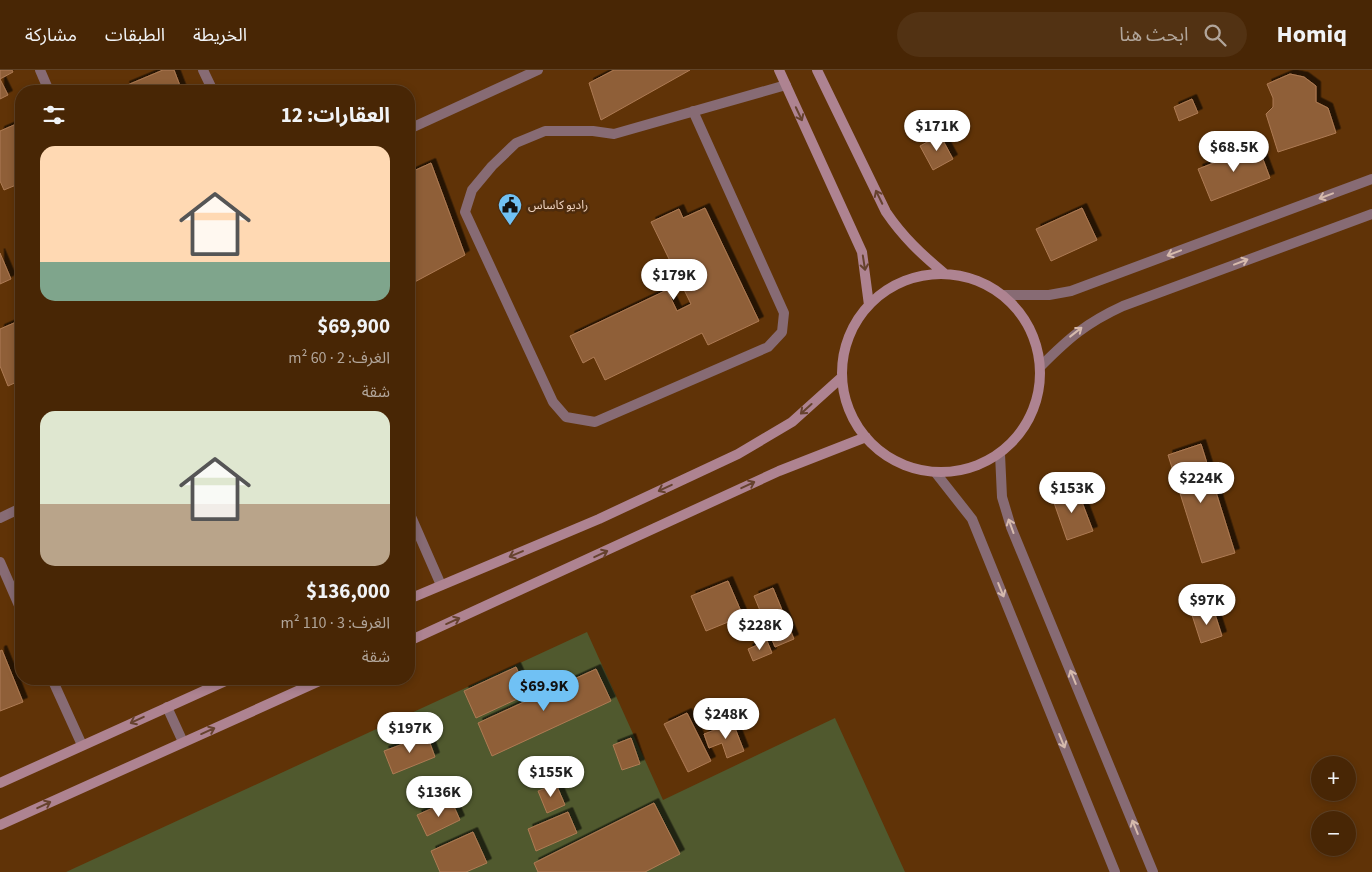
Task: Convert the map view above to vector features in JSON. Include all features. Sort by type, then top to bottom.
[{"type":"street","points":[[40,70],[46,85]]},
{"type":"street","points":[[202,70],[210,85]]},
{"type":"street","points":[[415,126],[538,70]]},
{"type":"street","points":[[779,70],[862,252],[869,305]]},
{"type":"street","points":[[817,70],[886,212],[917,251],[944,273]]},
{"type":"street","points":[[693,111],[784,313],[782,332],[768,347],[595,422],[566,417],[553,402],[465,212],[472,190],[492,166],[516,143],[545,131],[593,131],[614,134],[693,111],[786,85]]},
{"type":"street","points":[[1004,295],[1049,296],[1071,291],[1372,179]]},
{"type":"street","points":[[1041,366],[1073,334],[1095,319],[1123,306],[1372,214]]},
{"type":"street","points":[[944,273],[976,279],[1004,295],[1030,326],[1041,366],[1038,399],[1023,430],[1000,454],[980,465],[965,469],[935,472],[909,467],[885,455],[866,438],[853,419],[845,399],[842,376],[848,338],[869,305],[890,287],[916,276],[944,273]]},
{"type":"street","points":[[415,596],[599,519],[738,454],[792,422],[842,376]]},
{"type":"street","points":[[415,638],[779,471],[866,438]]},
{"type":"street","points":[[1000,454],[1002,497],[1011,527],[1153,872]]},
{"type":"street","points":[[935,472],[972,518],[1115,872]]},
{"type":"street","points":[[0,518],[15,511]]},
{"type":"street","points":[[415,525],[442,584]]},
{"type":"street","points":[[0,562],[15,596]]},
{"type":"street","points":[[55,685],[82,745]]},
{"type":"street","points":[[0,783],[216,685]]},
{"type":"street","points":[[0,825],[311,685]]},
{"type":"street","points":[[167,707],[183,742]]},
{"type":"green space","points":[[587,632],[663,800],[835,718],[905,872],[66,872]]},
{"type":"building","points":[[0,70],[12,70],[13,72],[0,79]]},
{"type":"building","points":[[163,70],[174,70],[180,85],[127,85]]},
{"type":"building","points":[[614,70],[690,70],[601,120],[589,83]]},
{"type":"building","points":[[1290,74],[1304,77],[1316,86],[1316,102],[1328,108],[1336,133],[1278,152],[1266,114],[1273,107],[1273,98],[1267,84]]},
{"type":"building","points":[[0,79],[8,95],[0,99]]},
{"type":"building","points":[[1192,99],[1198,113],[1179,121],[1174,107]]},
{"type":"building","points":[[15,125],[15,185],[4,190],[0,181],[0,131]]},
{"type":"building","points":[[940,135],[953,159],[933,170],[920,146]]},
{"type":"building","points":[[1258,146],[1270,178],[1211,201],[1198,169]]},
{"type":"building","points":[[431,163],[465,255],[415,282],[415,170]]},
{"type":"building","points":[[705,208],[759,321],[708,345],[702,333],[605,380],[594,357],[583,363],[570,336],[667,290],[677,311],[691,304],[651,222],[679,209],[683,218]]},
{"type":"building","points":[[1082,208],[1097,240],[1051,261],[1036,229]]},
{"type":"building","points":[[0,253],[11,279],[0,284]]},
{"type":"building","points":[[15,323],[15,383],[8,386],[0,366],[0,329]]},
{"type":"building","points":[[1201,444],[1235,553],[1202,563],[1168,455]]},
{"type":"building","points":[[1077,489],[1093,531],[1067,540],[1052,497]]},
{"type":"building","points":[[728,581],[743,616],[706,631],[691,596]]},
{"type":"building","points":[[773,588],[794,639],[775,647],[754,596]]},
{"type":"building","points":[[1213,608],[1222,636],[1201,643],[1192,615]]},
{"type":"building","points":[[767,641],[772,653],[753,661],[748,649]]},
{"type":"building","points":[[2,650],[23,702],[0,711],[0,651]]},
{"type":"building","points":[[516,667],[528,694],[476,718],[464,691]]},
{"type":"building","points":[[596,669],[611,701],[492,756],[478,723]]},
{"type":"building","points":[[687,713],[711,761],[688,772],[664,724]]},
{"type":"building","points":[[733,723],[744,751],[727,758],[722,743],[709,748],[704,734]]},
{"type":"building","points":[[427,735],[435,757],[393,774],[384,751]]},
{"type":"building","points":[[631,738],[640,764],[622,770],[613,745]]},
{"type":"building","points":[[556,784],[565,805],[547,813],[538,791]]},
{"type":"building","points":[[451,800],[460,820],[427,836],[417,815]]},
{"type":"building","points":[[654,803],[680,854],[645,872],[538,872],[534,863]]},
{"type":"building","points":[[568,812],[577,833],[536,851],[528,829]]},
{"type":"building","points":[[473,832],[487,863],[466,872],[440,872],[431,851]]},
{"type":"place","name":"راديو كاساس","points":[[510,226]]}]
